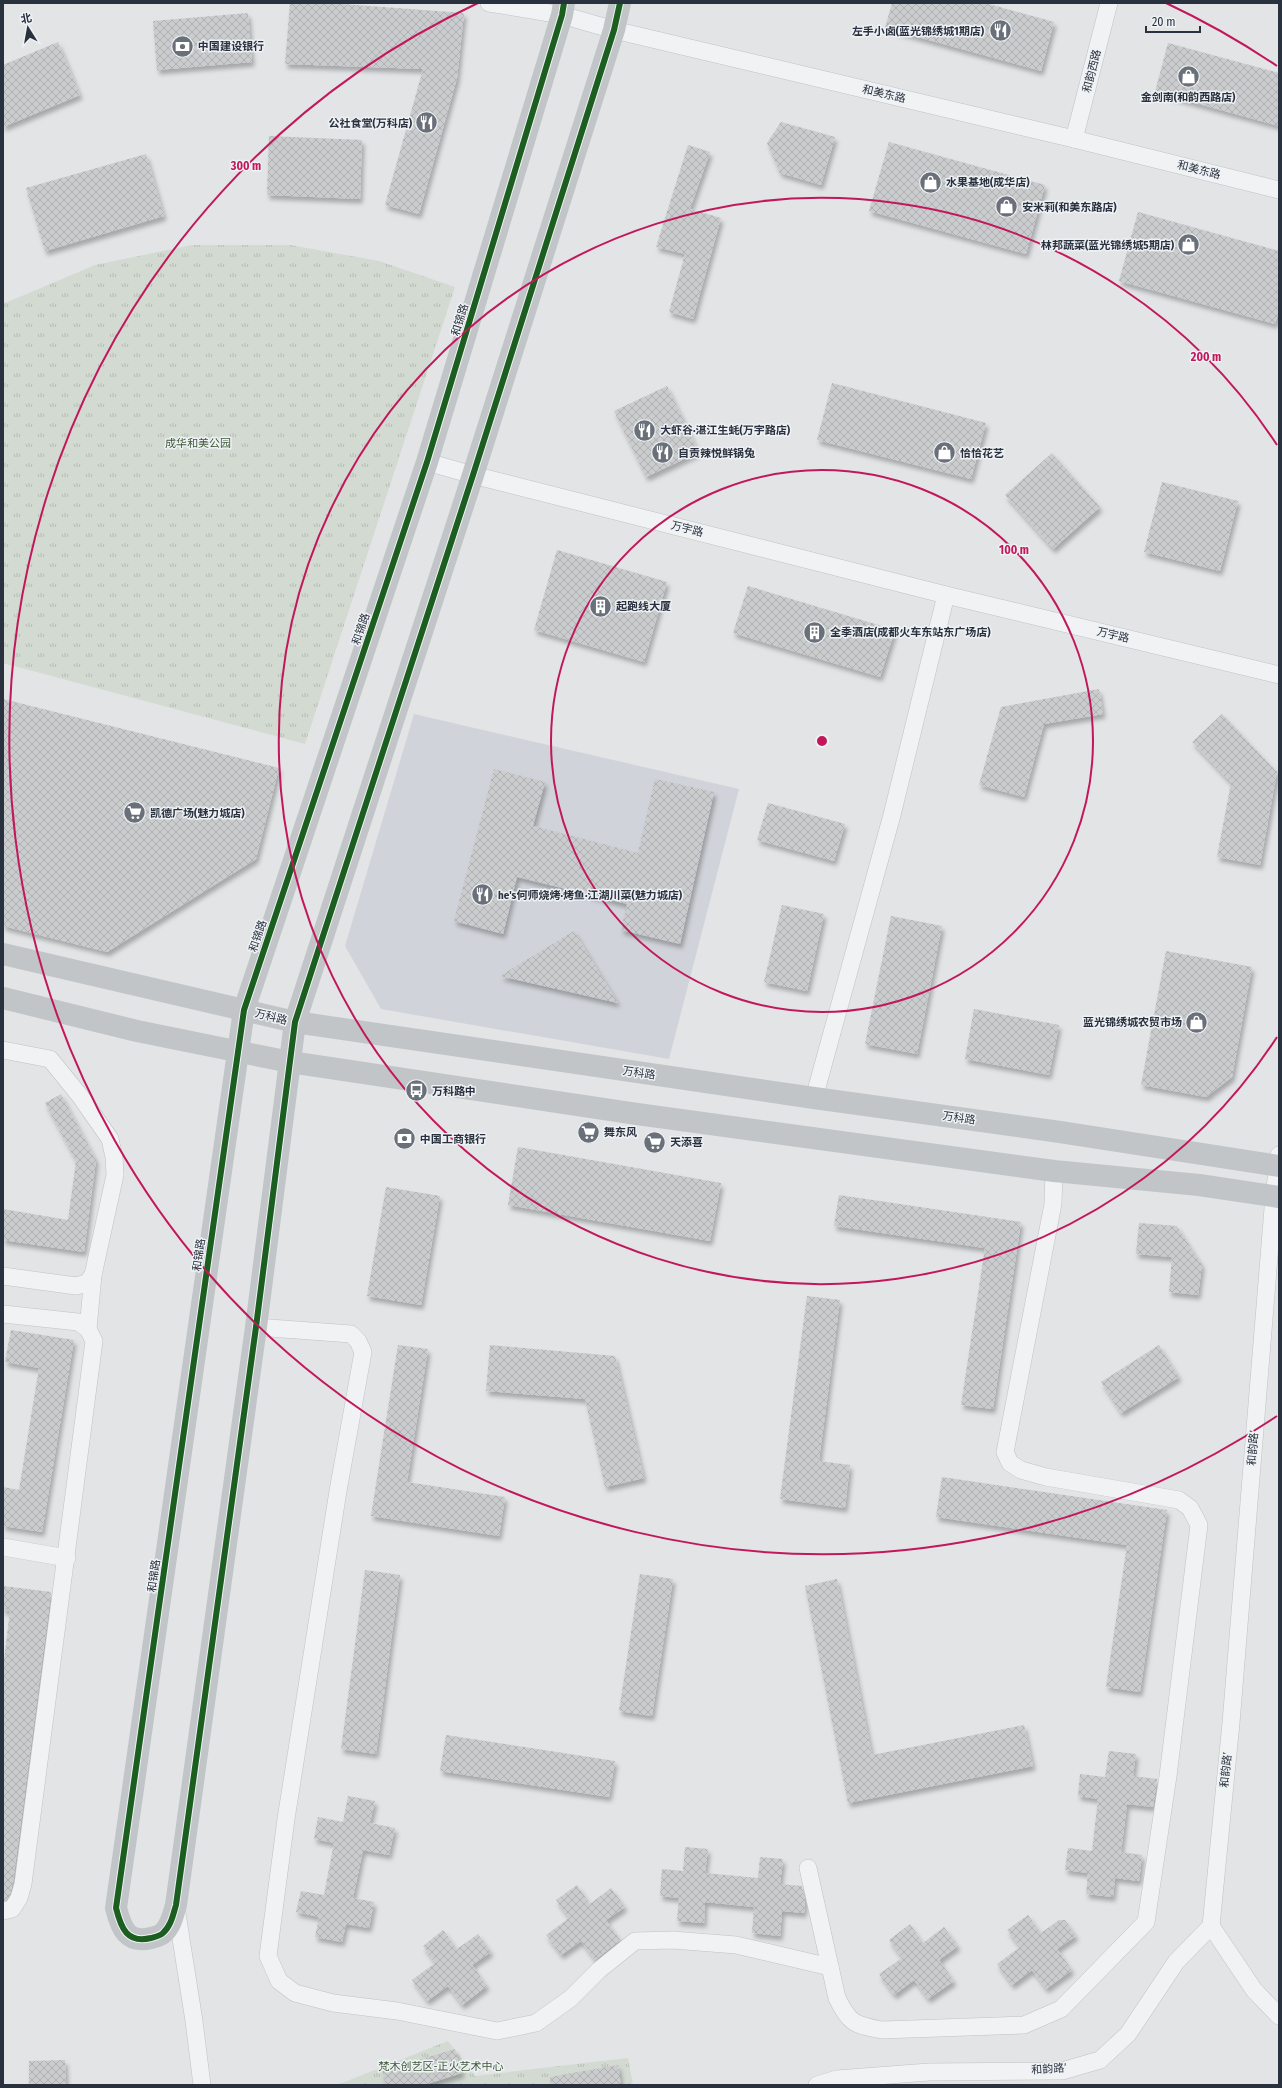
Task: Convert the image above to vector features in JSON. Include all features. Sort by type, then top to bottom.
[{"type":"street","name":"和美东路","points":[[488,3],[563,9],[614,30],[1074,139],[1279,190]]},
{"type":"street","points":[[202,2085],[194,2021],[176,1905],[256,1327],[295,1022],[473,475],[614,30],[620,3]]},
{"type":"street","name":"和韵西路","points":[[1074,139],[1109,3]]},
{"type":"street","name":"和锦路","points":[[176,1905],[172,1921],[162,1934],[141,1940],[129,1936],[120,1924],[116,1908],[244,1010],[427,462],[563,9]]},
{"type":"street","name":"万宇路","points":[[427,462],[946,595],[1279,675]]},
{"type":"street","points":[[814,1098],[892,816],[946,595]]},
{"type":"street","name":"万宇路","points":[[946,595],[1279,666]]},
{"type":"street","name":"万科路","points":[[3,954],[295,1022],[814,1098],[1278,1162]]},
{"type":"street","points":[[3,998],[137,1031],[238,1050],[290,1062],[637,1114],[1054,1171],[1199,1185],[1276,1197]]},
{"type":"street","points":[[3,1050],[50,1059],[80,1096],[110,1139],[114,1157],[115,1175],[93,1275],[88,1329]]},
{"type":"street","name":"和韵路’","points":[[817,2085],[837,2079],[929,2072],[1062,2071],[1100,2060],[1128,2034],[1176,1962],[1211,1926],[1231,1723],[1278,1162]]},
{"type":"street","points":[[808,1868],[836,1998],[845,2015],[860,2026],[882,2030],[1024,2025],[1061,2009],[1146,1922],[1168,1776],[1199,1525],[1190,1508],[1179,1500],[1046,1477],[1021,1470],[1010,1463],[1005,1452],[1053,1204],[1054,1171]]},
{"type":"street","points":[[3,1276],[76,1286],[87,1283],[93,1275]]},
{"type":"street","points":[[3,1314],[78,1322],[88,1329],[94,1341],[67,1558],[22,1884],[19,1898],[12,1909],[3,1911]]},
{"type":"street","points":[[256,1327],[350,1334],[358,1341],[362,1352],[336,1499],[286,1819],[268,1956],[279,1982],[295,1993],[333,2003],[397,2011],[497,2031],[536,2023],[571,1998],[599,1970],[635,1941],[673,1940],[736,1945],[830,1967]]},
{"type":"street","points":[[3,1547],[67,1558]]},
{"type":"street","points":[[1211,1926],[1254,1990],[1279,2016]]},
{"type":"shaded area","points":[[414,714],[739,789],[669,1059],[381,1009],[345,946]]},
{"type":"green space","name":"成华和美公园","points":[[192,245],[290,245],[379,261],[455,287],[305,744],[3,663],[3,304],[95,265]]},
{"type":"green space","name":"梵木创艺区-正火艺术中心","points":[[448,2041],[475,2076],[628,2058],[633,2085],[337,2085]]},
{"type":"building","points":[[290,3],[329,3],[464,13],[457,78],[419,214],[385,205],[423,69],[285,64]]},
{"type":"building","points":[[892,3],[985,3],[1054,22],[1041,71],[885,28]]},
{"type":"building","points":[[248,13],[252,62],[157,70],[153,21]]},
{"type":"building","points":[[58,42],[80,95],[3,127],[3,65]]},
{"type":"building","points":[[1168,43],[1279,73],[1279,126],[1155,92]]},
{"type":"building","points":[[781,122],[835,137],[821,185],[780,173],[767,143]]},
{"type":"building","points":[[269,136],[362,140],[360,199],[267,195]]},
{"type":"building","points":[[889,142],[1045,185],[1026,254],[869,211]]},
{"type":"building","points":[[688,145],[710,152],[690,209],[721,218],[693,319],[669,312],[685,254],[656,247]]},
{"type":"building","points":[[146,154],[164,216],[45,251],[26,188]]},
{"type":"building","points":[[1138,212],[1279,251],[1279,311],[1275,324],[1119,281]]},
{"type":"building","points":[[832,383],[986,423],[971,479],[817,440]]},
{"type":"building","points":[[667,386],[699,452],[646,477],[614,411]]},
{"type":"building","points":[[1052,453],[1100,507],[1053,549],[1005,495]]},
{"type":"building","points":[[1162,482],[1238,501],[1220,571],[1144,552]]},
{"type":"building","name":"起跑线大厦","points":[[557,550],[667,582],[644,662],[534,630]]},
{"type":"building","name":"全季酒店(成都火车东站东广场店)","points":[[748,586],[895,630],[880,677],[733,633]]},
{"type":"building","points":[[1099,689],[1103,714],[1044,724],[1024,797],[979,785],[1001,707]]},
{"type":"building","name":"凯德广场(魅力城店)","points":[[3,699],[279,768],[256,859],[107,952],[3,926]]},
{"type":"building","points":[[1222,714],[1277,772],[1260,865],[1217,857],[1231,783],[1192,742]]},
{"type":"building","points":[[494,769],[545,782],[533,826],[638,853],[655,779],[714,792],[680,944],[621,930],[627,904],[517,877],[503,934],[454,921]]},
{"type":"building","points":[[768,803],[845,824],[834,861],[757,840]]},
{"type":"building","points":[[782,905],[824,914],[807,991],[764,982]]},
{"type":"building","points":[[891,916],[942,926],[917,1054],[865,1044]]},
{"type":"building","points":[[574,931],[618,1003],[500,976]]},
{"type":"building","name":"蓝光锦绣城农贸市场","points":[[1166,951],[1252,967],[1232,1077],[1206,1097],[1141,1085]]},
{"type":"building","points":[[974,1009],[1059,1025],[1049,1075],[965,1059]]},
{"type":"building","points":[[61,1094],[96,1160],[84,1252],[3,1240],[3,1209],[68,1220],[76,1161],[45,1103]]},
{"type":"building","points":[[518,1147],[721,1183],[710,1241],[508,1205]]},
{"type":"building","points":[[386,1187],[440,1196],[421,1305],[367,1296]]},
{"type":"building","points":[[839,1195],[1021,1222],[993,1409],[961,1405],[985,1248],[834,1226]]},
{"type":"building","points":[[1139,1223],[1177,1226],[1202,1265],[1198,1295],[1169,1292],[1172,1257],[1136,1254]]},
{"type":"building","points":[[807,1296],[840,1300],[819,1461],[850,1465],[845,1508],[780,1499]]},
{"type":"building","points":[[11,1330],[74,1340],[42,1532],[3,1526],[3,1487],[19,1490],[39,1368],[5,1362]]},
{"type":"building","points":[[398,1345],[428,1349],[407,1482],[505,1497],[499,1536],[371,1516]]},
{"type":"building","points":[[490,1345],[615,1356],[644,1478],[605,1487],[585,1399],[486,1391]]},
{"type":"building","points":[[1159,1345],[1179,1377],[1121,1413],[1101,1382]]},
{"type":"building","points":[[942,1477],[1167,1510],[1140,1692],[1106,1687],[1127,1545],[936,1517]]},
{"type":"building","points":[[365,1570],[400,1575],[376,1754],[341,1749]]},
{"type":"building","points":[[640,1574],[673,1579],[652,1716],[619,1711]]},
{"type":"building","points":[[837,1579],[872,1755],[1024,1725],[1033,1766],[848,1803],[805,1586]]},
{"type":"building","points":[[3,1586],[51,1592],[13,1882],[10,1894],[6,1900],[3,1901],[3,1668],[10,1611],[3,1610]]},
{"type":"building","points":[[446,1735],[615,1761],[609,1797],[440,1771]]},
{"type":"building","points":[[1109,1751],[1136,1754],[1133,1776],[1157,1779],[1153,1807],[1127,1804],[1121,1852],[1142,1855],[1139,1881],[1115,1878],[1113,1897],[1086,1894],[1088,1873],[1065,1870],[1068,1848],[1092,1851],[1098,1799],[1078,1796],[1080,1774],[1105,1777]]},
{"type":"building","points":[[348,1796],[375,1801],[370,1823],[395,1828],[389,1855],[363,1850],[353,1898],[374,1902],[369,1928],[346,1924],[342,1942],[315,1937],[319,1917],[296,1912],[301,1891],[324,1895],[334,1843],[314,1839],[318,1817],[343,1822]]},
{"type":"building","points":[[685,1847],[708,1849],[705,1873],[758,1878],[760,1857],[783,1859],[780,1884],[802,1886],[805,1901],[804,1913],[782,1911],[780,1936],[752,1933],[754,1907],[705,1902],[704,1923],[677,1921],[679,1898],[660,1896],[662,1869],[683,1871]]},
{"type":"building","points":[[577,1885],[590,1904],[611,1888],[625,1907],[606,1920],[620,1940],[595,1960],[581,1941],[561,1955],[546,1935],[569,1918],[556,1900]]},
{"type":"building","points":[[1028,1915],[1041,1933],[1059,1920],[1065,1920],[1076,1936],[1057,1949],[1072,1970],[1046,1989],[1032,1970],[1012,1985],[997,1964],[1020,1947],[1007,1930]]},
{"type":"building","points":[[910,1924],[923,1943],[944,1927],[958,1946],[939,1960],[954,1981],[928,1999],[914,1980],[894,1995],[879,1974],[902,1958],[889,1940]]},
{"type":"building","points":[[443,1930],[457,1949],[478,1934],[491,1952],[472,1965],[487,1986],[462,2005],[448,1986],[427,2001],[412,1980],[435,1963],[423,1946]]},
{"type":"building","points":[[455,2049],[462,2073],[424,2085],[386,2085],[382,2071]]},
{"type":"building","points":[[65,2060],[66,2085],[29,2085],[29,2061]]},
{"type":"building","points":[[618,2065],[621,2085],[551,2085],[550,2077]]},
{"type":"cycle path","points":[[564,3],[562,15],[427,462],[244,1010],[116,1908],[120,1922],[126,1933],[136,1939],[151,1938],[159,1936],[163,1933],[170,1924],[176,1905],[256,1327],[295,1022],[473,475],[614,30],[620,3]]},
{"type":"place","name":"左手小卤(蓝光锦绣城1期店)","points":[[1000,31]]},
{"type":"place","name":"中国建设银行","points":[[182,46]]},
{"type":"place","name":"金剑南(和韵西路店)","points":[[1188,77]]},
{"type":"place","name":"公社食堂(万科店)","points":[[427,123]]},
{"type":"place","name":"水果基地(成华店)","points":[[930,182]]},
{"type":"place","name":"安米莉(和美东路店)","points":[[1006,207]]},
{"type":"place","name":"林邦蔬菜(蓝光锦绣城5期店)","points":[[1189,245]]},
{"type":"place","name":"大虾谷·湛江生蚝(万宇路店)","points":[[645,430]]},
{"type":"place","name":"自贡辣悦鲜锅兔","points":[[662,453]]},
{"type":"place","name":"恰恰花艺","points":[[944,453]]},
{"type":"place","name":"起跑线大厦","points":[[600,606]]},
{"type":"place","name":"全季酒店(成都火车东站东广场店)","points":[[814,632]]},
{"type":"place","name":"凯德广场(魅力城店)","points":[[135,813]]},
{"type":"place","name":"he's何师烧烤·烤鱼·江湖川菜(魅力城店)","points":[[483,895]]},
{"type":"place","name":"蓝光锦绣城农贸市场","points":[[1197,1022]]},
{"type":"place","name":"万科路中","points":[[417,1091]]},
{"type":"place","name":"舞东风","points":[[588,1132]]},
{"type":"place","name":"中国工商银行","points":[[404,1139]]},
{"type":"place","name":"天添喜","points":[[655,1142]]}]
